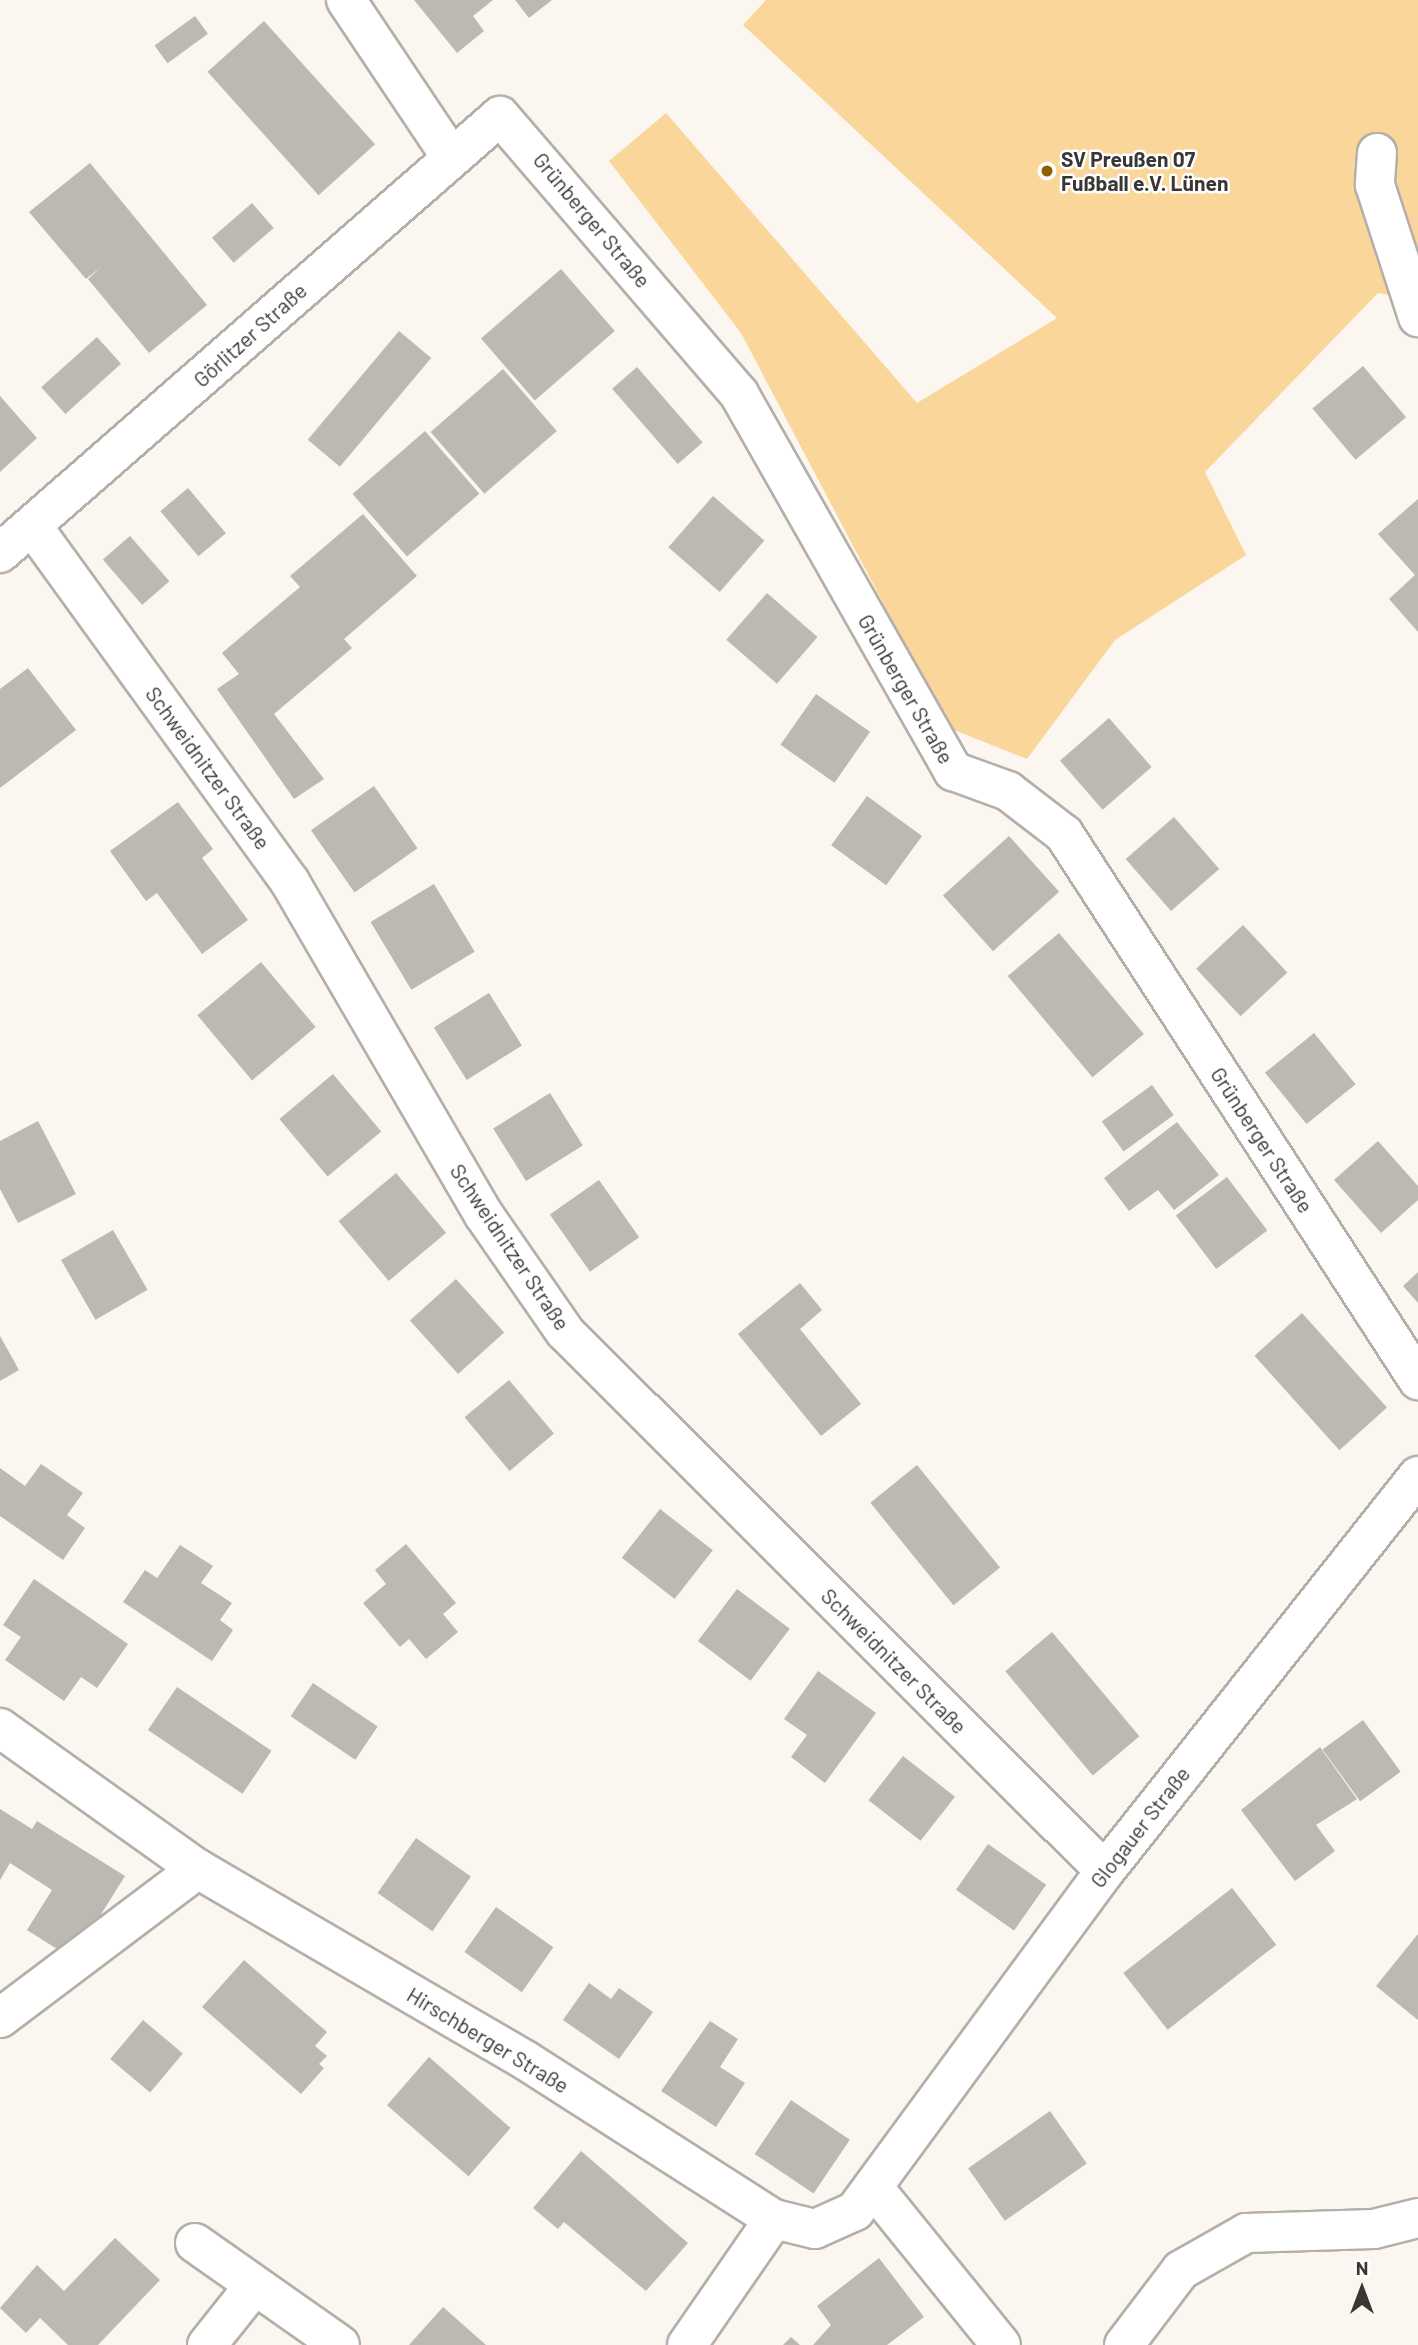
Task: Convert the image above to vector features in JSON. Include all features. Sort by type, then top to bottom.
[{"type":"street","points":[[346,0],[451,157]]},
{"type":"street","name":"Görlitzer Straße","points":[[0,553],[33,527],[500,116]]},
{"type":"street","name":"Grünberger Straße","points":[[500,116],[739,394],[953,771],[1008,790],[1064,834],[1418,1380]]},
{"type":"street","points":[[1377,153],[1375,185],[1418,317]]},
{"type":"street","name":"Schweidnitzer Straße","points":[[33,527],[290,882],[484,1215],[565,1332],[1105,1871]]},
{"type":"street","name":"Glogauer Straße","points":[[774,2219],[815,2229],[855,2211],[1105,1871],[1418,1476]]},
{"type":"street","name":"Hirschberger Straße","points":[[0,1728],[198,1869],[525,2060],[774,2219]]},
{"type":"street","points":[[0,2018],[198,1869]]},
{"type":"street","points":[[873,2187],[1001,2345]]},
{"type":"street","points":[[687,2345],[774,2219]]},
{"type":"street","points":[[1124,2345],[1181,2270],[1247,2233],[1374,2229],[1417,2219]]},
{"type":"street","points":[[195,2243],[340,2345]]},
{"type":"street","points":[[207,2345],[254,2286]]},
{"type":"shaded area","points":[[766,0],[1418,0],[1418,300],[1378,293],[1205,472],[1246,555],[1115,640],[1027,759],[949,728],[741,333],[609,161],[666,113],[917,403],[1057,318],[743,25]]},
{"type":"building","points":[[414,0],[493,0],[473,16],[484,31],[457,53]]},
{"type":"building","points":[[515,0],[552,0],[529,18]]},
{"type":"building","points":[[195,16],[208,34],[167,63],[155,45]]},
{"type":"building","points":[[264,21],[375,144],[319,195],[208,72]]},
{"type":"building","points":[[90,163],[207,305],[149,353],[88,279],[101,267],[86,279],[29,212]]},
{"type":"building","points":[[252,203],[274,228],[234,263],[212,238]]},
{"type":"building","points":[[561,269],[615,331],[535,400],[481,339]]},
{"type":"building","points":[[399,331],[431,358],[340,467],[308,440]]},
{"type":"building","points":[[97,337],[121,364],[65,414],[41,387]]},
{"type":"building","points":[[1363,366],[1406,417],[1356,460],[1312,408]]},
{"type":"building","points":[[637,367],[703,442],[678,464],[612,389]]},
{"type":"building","points":[[503,369],[557,431],[484,494],[431,432]]},
{"type":"building","points":[[0,396],[37,438],[0,472]]},
{"type":"building","points":[[425,431],[479,494],[407,557],[353,494]]},
{"type":"building","points":[[188,488],[226,533],[198,556],[160,511]]},
{"type":"building","points":[[713,496],[764,541],[720,592],[668,547]]},
{"type":"building","points":[[1418,499],[1418,632],[1389,599],[1415,575],[1378,534]]},
{"type":"building","points":[[363,514],[417,576],[344,639],[352,648],[274,714],[324,779],[294,799],[217,689],[239,674],[222,653],[300,587],[290,576]]},
{"type":"building","points":[[130,536],[169,581],[142,605],[103,560]]},
{"type":"building","points":[[767,593],[818,637],[777,684],[726,640]]},
{"type":"building","points":[[28,668],[76,730],[0,788],[0,689]]},
{"type":"building","points":[[816,694],[870,732],[835,783],[780,745]]},
{"type":"building","points":[[1109,718],[1152,767],[1103,810],[1060,761]]},
{"type":"building","points":[[374,786],[418,848],[355,892],[311,830]]},
{"type":"building","points":[[867,796],[922,836],[886,885],[831,845]]},
{"type":"building","points":[[178,802],[213,849],[202,858],[248,920],[202,954],[157,893],[146,901],[110,851]]},
{"type":"building","points":[[1174,817],[1219,869],[1171,911],[1126,859]]},
{"type":"building","points":[[1009,836],[1059,892],[993,951],[943,896]]},
{"type":"building","points":[[434,884],[475,952],[411,990],[371,922]]},
{"type":"building","points":[[1243,925],[1287,973],[1241,1016],[1196,969]]},
{"type":"building","points":[[1059,933],[1144,1034],[1093,1077],[1008,976]]},
{"type":"building","points":[[261,962],[316,1027],[252,1080],[197,1015]]},
{"type":"building","points":[[489,993],[522,1046],[467,1080],[434,1027]]},
{"type":"building","points":[[1314,1033],[1356,1084],[1307,1124],[1265,1073]]},
{"type":"building","points":[[333,1074],[381,1131],[328,1176],[279,1119]]},
{"type":"building","points":[[1152,1085],[1174,1115],[1124,1151],[1102,1121]]},
{"type":"building","points":[[550,1093],[583,1146],[526,1181],[493,1129]]},
{"type":"building","points":[[38,1121],[76,1194],[18,1223],[0,1189],[0,1141]]},
{"type":"building","points":[[1177,1122],[1219,1175],[1174,1210],[1158,1190],[1129,1211],[1104,1178]]},
{"type":"building","points":[[1378,1141],[1418,1186],[1418,1200],[1381,1233],[1334,1180]]},
{"type":"building","points":[[396,1173],[446,1233],[389,1281],[339,1221]]},
{"type":"building","points":[[1227,1177],[1267,1231],[1216,1269],[1176,1216]]},
{"type":"building","points":[[599,1180],[639,1237],[590,1272],[550,1214]]},
{"type":"building","points":[[113,1230],[148,1290],[96,1320],[61,1260]]},
{"type":"building","points":[[1418,1272],[1418,1303],[1403,1286]]},
{"type":"building","points":[[456,1279],[504,1333],[458,1374],[410,1320]]},
{"type":"building","points":[[800,1283],[822,1310],[800,1329],[861,1404],[821,1436],[738,1334]]},
{"type":"building","points":[[1302,1313],[1387,1407],[1339,1450],[1254,1356]]},
{"type":"building","points":[[0,1336],[19,1370],[0,1381]]},
{"type":"building","points":[[509,1380],[554,1434],[510,1471],[465,1417]]},
{"type":"building","points":[[41,1464],[83,1493],[67,1515],[85,1528],[63,1560],[0,1516],[0,1468],[25,1486]]},
{"type":"building","points":[[917,1465],[1000,1568],[953,1605],[870,1503]]},
{"type":"building","points":[[660,1509],[713,1550],[675,1599],[622,1558]]},
{"type":"building","points":[[406,1544],[456,1603],[443,1614],[458,1632],[426,1659],[409,1639],[400,1647],[363,1603],[386,1584],[375,1570]]},
{"type":"building","points":[[180,1545],[213,1566],[201,1583],[232,1603],[220,1620],[233,1630],[212,1661],[123,1602],[145,1570],[157,1578]]},
{"type":"building","points":[[34,1579],[128,1644],[97,1688],[81,1677],[64,1701],[5,1660],[21,1637],[3,1625]]},
{"type":"building","points":[[737,1589],[790,1629],[751,1681],[698,1641]]},
{"type":"building","points":[[1052,1632],[1139,1736],[1093,1775],[1005,1671]]},
{"type":"building","points":[[818,1671],[876,1713],[825,1783],[791,1757],[807,1735],[784,1719]]},
{"type":"building","points":[[313,1683],[378,1727],[355,1760],[291,1716]]},
{"type":"building","points":[[177,1687],[272,1751],[242,1794],[148,1730]]},
{"type":"building","points":[[1363,1720],[1401,1772],[1360,1801],[1323,1749]]},
{"type":"building","points":[[1320,1747],[1357,1799],[1316,1825],[1335,1851],[1295,1881],[1241,1810]]},
{"type":"building","points":[[903,1756],[955,1797],[921,1841],[869,1800]]},
{"type":"building","points":[[0,1809],[32,1829],[37,1821],[125,1876],[73,1959],[27,1930],[52,1890],[10,1863],[0,1880]]},
{"type":"building","points":[[416,1838],[471,1876],[432,1931],[378,1893]]},
{"type":"building","points":[[988,1844],[1046,1885],[1014,1931],[956,1890]]},
{"type":"building","points":[[1232,1888],[1276,1945],[1168,2030],[1123,1973]]},
{"type":"building","points":[[496,1907],[553,1947],[522,1992],[464,1952]]},
{"type":"building","points":[[1418,1934],[1418,2020],[1376,1986]]},
{"type":"building","points":[[244,1960],[327,2032],[315,2046],[327,2056],[319,2064],[324,2068],[301,2094],[202,2007]]},
{"type":"building","points":[[589,1983],[611,1999],[619,1988],[653,2012],[619,2059],[563,2020]]},
{"type":"building","points":[[143,2020],[183,2053],[150,2092],[110,2059]]},
{"type":"building","points":[[710,2021],[738,2039],[720,2067],[745,2083],[716,2127],[661,2091]]},
{"type":"building","points":[[429,2057],[511,2128],[469,2176],[387,2105]]},
{"type":"building","points":[[791,2100],[850,2140],[814,2194],[755,2154]]},
{"type":"building","points":[[1050,2111],[1087,2163],[1005,2221],[968,2168]]},
{"type":"building","points":[[581,2151],[688,2243],[646,2291],[564,2222],[558,2229],[533,2208]]},
{"type":"building","points":[[115,2238],[160,2280],[98,2345],[68,2345],[40,2318],[26,2333],[0,2308],[37,2265],[64,2291]]},
{"type":"building","points":[[879,2258],[924,2317],[887,2345],[813,2345],[831,2325],[817,2306]]},
{"type":"building","points":[[443,2307],[486,2345],[409,2345]]},
{"type":"building","points":[[791,2337],[800,2345],[783,2345]]},
{"type":"place","name":"SV Preußen 07 Fußball e.V. Lünen","points":[[1047,171]]}]
